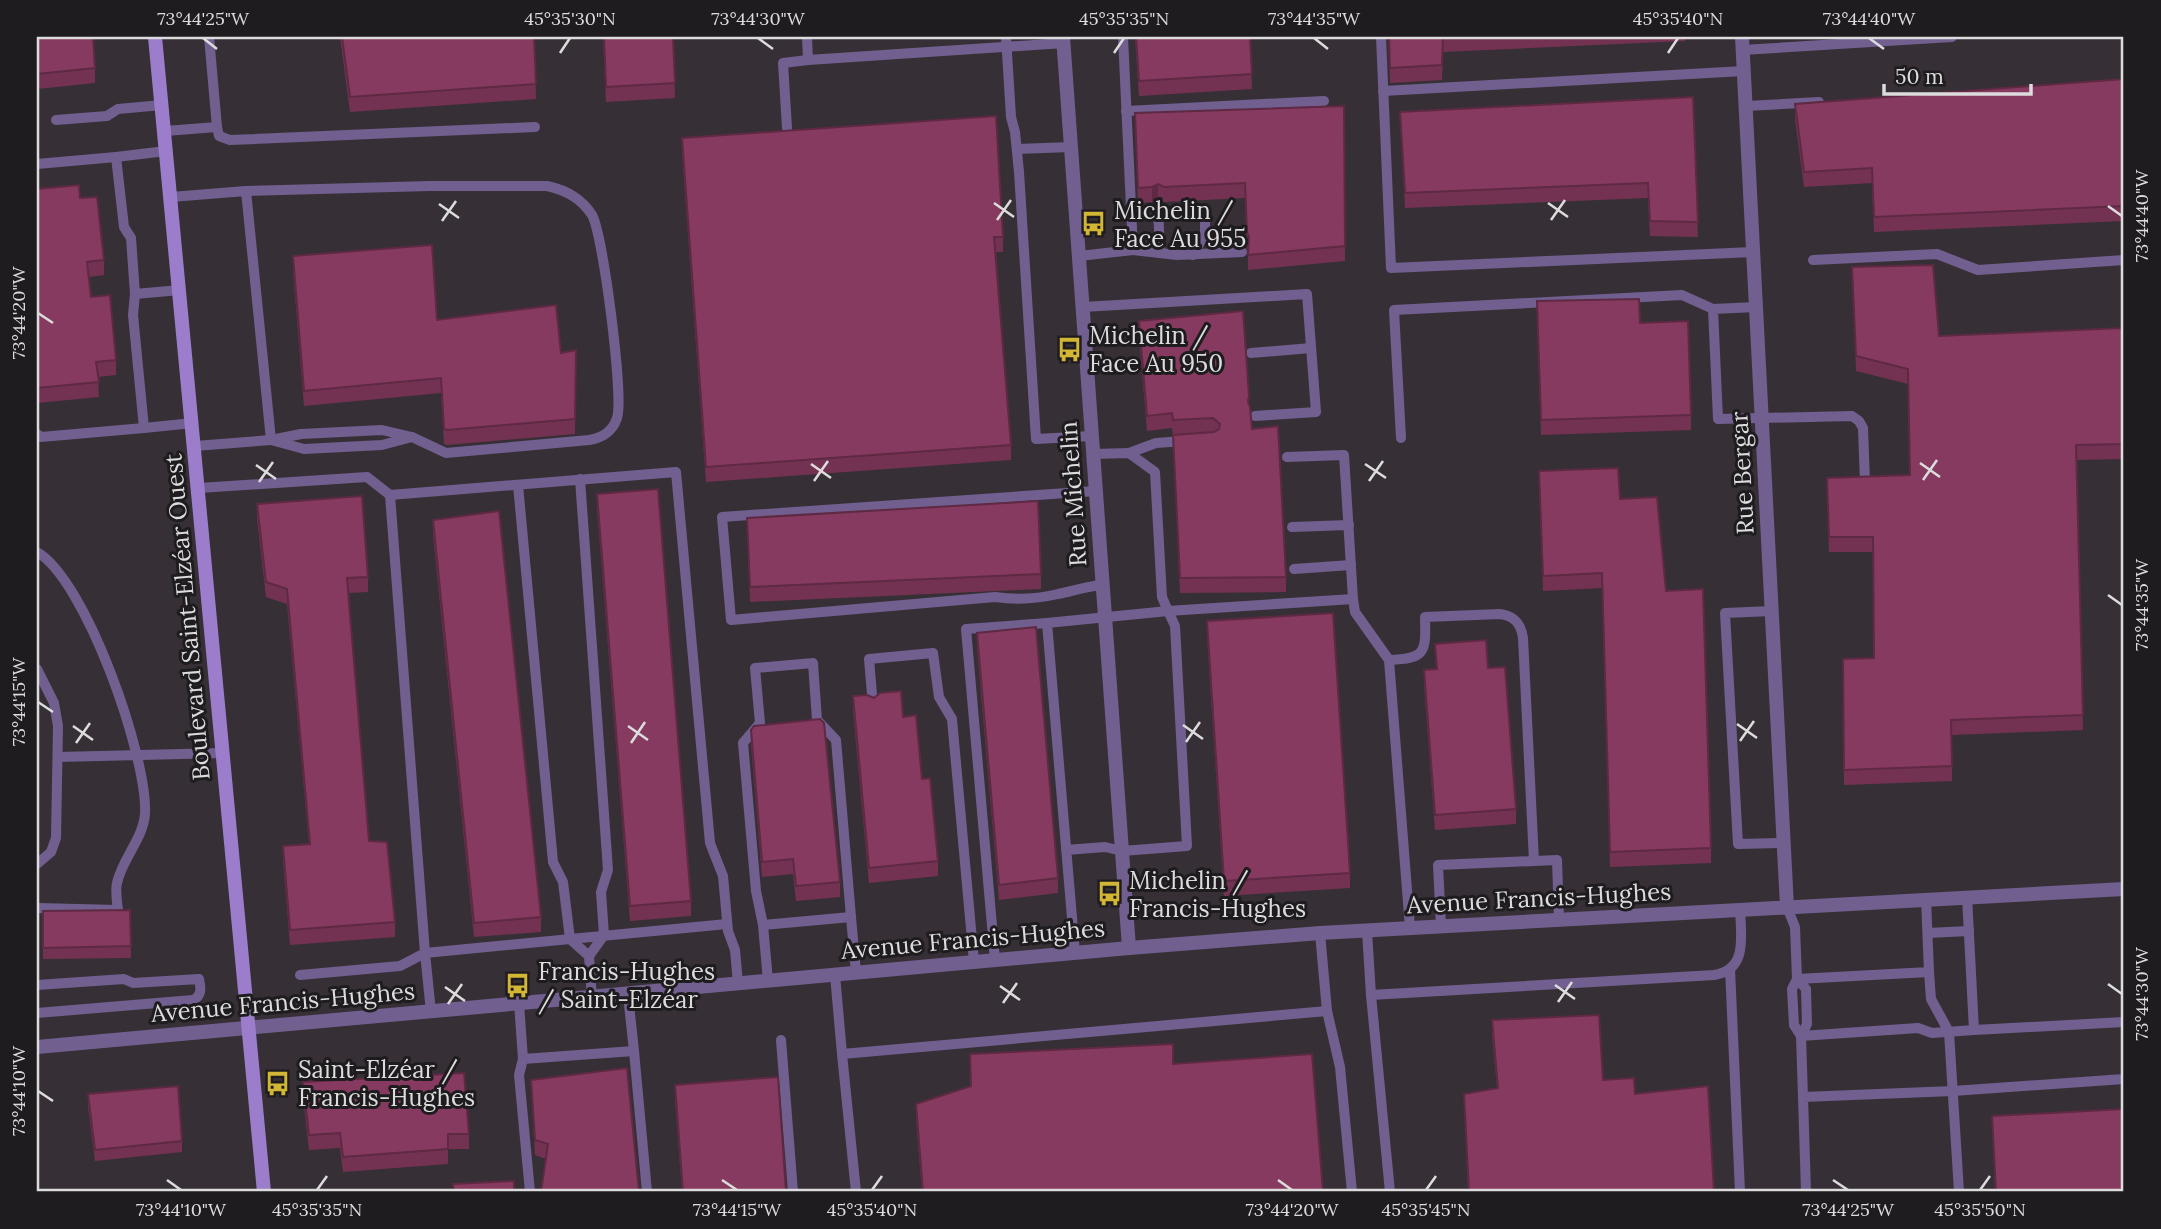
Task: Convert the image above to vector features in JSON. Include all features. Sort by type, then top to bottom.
[{"type":"street","name":"Boulevard Saint-Elzéar Ouest","points":[[155,37],[264,1192]]},
{"type":"street","name":"Rue Michelin","points":[[1063,40],[1129,948]]},
{"type":"street","name":"Rue Bergar","points":[[1743,43],[1787,907]]},
{"type":"street","name":"Avenue Francis-Hughes","points":[[37,1047],[1320,933],[2124,889]]},
{"type":"lane","points":[[209,37],[217,127],[219,135],[230,140],[535,127]]},
{"type":"lane","points":[[807,37],[808,60]]},
{"type":"lane","points":[[1123,37],[1133,250]]},
{"type":"lane","points":[[1381,37],[1391,268],[1753,252]]},
{"type":"lane","points":[[1743,43],[1952,37]]},
{"type":"lane","points":[[787,128],[783,62],[1007,41],[1063,40]]},
{"type":"lane","points":[[1007,41],[1011,117],[1017,149],[1036,439],[1092,436]]},
{"type":"lane","points":[[1383,92],[1744,71]]},
{"type":"lane","points":[[1126,111],[1324,102]]},
{"type":"lane","points":[[1746,106],[1829,102]]},
{"type":"lane","points":[[56,120],[107,116],[118,109],[162,105]]},
{"type":"lane","points":[[164,131],[217,127]]},
{"type":"lane","points":[[1017,149],[1071,147]]},
{"type":"lane","points":[[37,164],[166,151]]},
{"type":"lane","points":[[116,158],[124,226],[131,238],[135,294],[133,315],[144,428]]},
{"type":"lane","points":[[171,197],[246,191],[430,186],[547,186],[570,194],[593,216],[599,231],[619,405],[616,421],[609,431],[589,440],[446,453],[412,437],[382,430],[301,434],[271,440],[195,446]]},
{"type":"lane","points":[[246,191],[271,440]]},
{"type":"lane","points":[[1158,206],[1160,253]]},
{"type":"lane","points":[[1193,255],[1205,233],[1205,218]]},
{"type":"lane","points":[[1079,256],[1133,250],[1193,255],[1242,252]]},
{"type":"lane","points":[[1813,260],[1937,254],[1978,270],[2124,260]]},
{"type":"lane","points":[[135,294],[180,290]]},
{"type":"lane","points":[[1083,307],[1307,294],[1316,412],[1255,416]]},
{"type":"lane","points":[[1401,438],[1394,310],[1682,295],[1713,309],[1756,307]]},
{"type":"lane","points":[[1713,309],[1718,419],[1844,414],[1856,418],[1863,428],[1865,482]]},
{"type":"lane","points":[[1251,353],[1311,348]]},
{"type":"lane","points":[[37,434],[41,437],[192,422]]},
{"type":"lane","points":[[271,440],[304,449],[382,445],[412,437]]},
{"type":"lane","points":[[1094,454],[1129,453],[1156,443],[1190,441]]},
{"type":"lane","points":[[1066,850],[1105,847],[1122,851],[1187,846],[1175,626],[1162,597],[1155,472],[1129,453]]},
{"type":"lane","points":[[1287,457],[1344,455],[1355,612],[1389,660],[1410,928]]},
{"type":"lane","points":[[199,488],[367,477],[390,495],[676,472],[710,843],[723,876],[727,924],[735,950],[738,984]]},
{"type":"lane","points":[[580,480],[608,870],[601,891],[604,935],[589,956],[592,998]]},
{"type":"lane","points":[[518,485],[553,862],[563,882],[570,939],[589,956]]},
{"type":"lane","points":[[1096,491],[722,517],[731,620],[995,597],[1015,600],[1103,585]]},
{"type":"lane","points":[[390,495],[431,1012]]},
{"type":"lane","points":[[1292,527],[1349,525]]},
{"type":"lane","points":[[37,552],[53,564],[60,574],[97,639],[114,680],[143,779],[145,818],[117,883],[118,910],[37,908]]},
{"type":"lane","points":[[1294,569],[1351,565]]},
{"type":"lane","points":[[995,960],[965,629],[1168,611],[1353,599]]},
{"type":"lane","points":[[1772,611],[1725,613],[1738,844],[1784,842]]},
{"type":"lane","points":[[1389,660],[1412,658],[1423,652],[1426,644],[1425,617],[1500,614],[1514,618],[1520,626],[1523,638],[1534,861]]},
{"type":"lane","points":[[1047,623],[1075,953]]},
{"type":"lane","points":[[873,706],[869,659],[933,653],[939,697],[952,719],[974,962]]},
{"type":"lane","points":[[768,981],[743,743],[760,723],[755,668],[813,663],[817,720],[836,740],[856,973]]},
{"type":"lane","points":[[37,669],[54,703],[58,726],[56,838],[51,852],[37,864]]},
{"type":"lane","points":[[58,757],[223,753]]},
{"type":"lane","points":[[1441,926],[1438,865],[1557,860],[1559,920]]},
{"type":"lane","points":[[1967,897],[1974,1030]]},
{"type":"lane","points":[[1926,900],[1931,999],[1949,1032],[1959,1192]]},
{"type":"lane","points":[[1787,907],[1795,927],[1797,979],[1792,989],[1794,1026],[1801,1036],[1806,1192]]},
{"type":"lane","points":[[1371,995],[1714,975],[1730,969],[1741,951],[1740,909]]},
{"type":"lane","points":[[763,925],[852,918]]},
{"type":"lane","points":[[300,975],[400,966],[425,953],[727,924]]},
{"type":"lane","points":[[1367,931],[1390,1192]]},
{"type":"lane","points":[[1928,933],[1969,931]]},
{"type":"lane","points":[[1320,933],[1327,1011],[1340,1067],[1352,1192]]},
{"type":"lane","points":[[1730,969],[1740,1192]]},
{"type":"lane","points":[[1797,979],[1929,972]]},
{"type":"lane","points":[[835,975],[856,1192]]},
{"type":"lane","points":[[37,985],[124,979],[133,983],[200,979],[201,989],[200,994],[193,1000],[37,1013]]},
{"type":"lane","points":[[628,995],[647,1192]]},
{"type":"lane","points":[[519,1003],[523,1059],[519,1075],[530,1192]]},
{"type":"lane","points":[[842,1054],[1327,1011]]},
{"type":"lane","points":[[1801,1036],[1918,1028],[1932,1033],[2124,1021]]},
{"type":"lane","points":[[781,1040],[793,1192]]},
{"type":"lane","points":[[523,1059],[634,1051]]},
{"type":"lane","points":[[1803,1097],[1953,1091],[2124,1079]]},
{"type":"shaded area","points":[[37,37],[2124,37],[2124,1192],[37,1192]]},
{"type":"building","points":[[37,37],[93,37],[95,68],[37,74]]},
{"type":"building","points":[[342,37],[534,37],[536,84],[350,97]]},
{"type":"building","points":[[604,37],[673,37],[675,83],[606,87]]},
{"type":"building","points":[[1136,37],[1250,37],[1252,74],[1139,81]]},
{"type":"building","points":[[1389,37],[1443,37],[1442,65],[1390,68]]},
{"type":"building","points":[[2124,79],[2124,206],[1874,217],[1872,168],[1804,172],[1795,104]]},
{"type":"building","points":[[1693,97],[1698,222],[1650,221],[1648,183],[1405,193],[1400,112]]},
{"type":"building","points":[[1344,106],[1345,246],[1248,255],[1245,183],[1164,187],[1158,184],[1138,188],[1135,113]]},
{"type":"building","points":[[996,116],[1003,237],[994,237],[1011,445],[706,467],[682,138]]},
{"type":"building","points":[[79,185],[80,198],[97,197],[104,260],[87,262],[91,297],[110,295],[116,360],[96,362],[99,382],[37,388],[37,189]]},
{"type":"building","points":[[432,245],[437,320],[556,305],[561,353],[576,350],[575,419],[447,430],[444,429],[441,378],[304,391],[293,256]]},
{"type":"building","points":[[1933,265],[1939,336],[2124,328],[2124,444],[2076,445],[2083,715],[1951,720],[1952,766],[1844,770],[1843,659],[1874,658],[1873,537],[1829,537],[1827,478],[1910,475],[1908,369],[1856,356],[1852,267]]},
{"type":"building","points":[[1639,299],[1640,323],[1688,321],[1691,415],[1541,420],[1537,301]]},
{"type":"building","points":[[1243,311],[1252,429],[1278,426],[1286,577],[1180,578],[1173,435],[1214,432],[1219,429],[1220,424],[1213,418],[1173,420],[1172,413],[1147,416],[1139,321]]},
{"type":"building","points":[[1618,468],[1620,499],[1657,497],[1666,591],[1703,589],[1711,848],[1610,852],[1602,573],[1543,576],[1539,471]]},
{"type":"building","points":[[658,489],[691,901],[630,906],[597,494]]},
{"type":"building","points":[[362,496],[368,577],[347,578],[369,841],[387,842],[395,922],[290,930],[283,846],[310,844],[287,589],[266,582],[257,504]]},
{"type":"building","points":[[1038,501],[1041,574],[750,587],[747,518]]},
{"type":"building","points":[[499,511],[541,917],[474,923],[433,520]]},
{"type":"building","points":[[1333,613],[1350,873],[1224,881],[1207,621]]},
{"type":"building","points":[[1036,627],[1058,878],[999,885],[977,633]]},
{"type":"building","points":[[1486,640],[1488,668],[1505,667],[1516,809],[1435,815],[1424,670],[1437,669],[1435,644]]},
{"type":"building","points":[[901,691],[903,717],[916,715],[922,779],[930,778],[938,861],[869,868],[853,696],[867,695],[874,698],[880,693]]},
{"type":"building","points":[[820,719],[824,723],[840,882],[796,886],[793,859],[762,862],[751,730],[754,726]]},
{"type":"building","points":[[130,910],[131,946],[43,948],[43,911]]},
{"type":"building","points":[[1599,1015],[1603,1080],[1634,1078],[1635,1094],[1708,1086],[1714,1192],[1469,1192],[1464,1094],[1498,1088],[1492,1020]]},
{"type":"building","points":[[1173,1044],[1173,1064],[1312,1054],[1323,1192],[923,1192],[916,1104],[971,1086],[970,1054]]},
{"type":"building","points":[[627,1068],[639,1192],[541,1192],[548,1144],[535,1140],[531,1080]]},
{"type":"building","points":[[464,1073],[469,1134],[448,1134],[448,1149],[343,1157],[340,1133],[309,1135],[303,1082]]},
{"type":"building","points":[[778,1077],[786,1192],[683,1192],[675,1085]]},
{"type":"building","points":[[178,1086],[182,1141],[95,1150],[88,1094]]},
{"type":"building","points":[[2124,1109],[2124,1192],[1996,1192],[1992,1116]]},
{"type":"building","points":[[514,1181],[514,1192],[454,1192],[453,1184]]},
{"type":"place","name":"Michelin / Face Au 955","points":[[1094,224]]},
{"type":"place","name":"Michelin / Face Au 950","points":[[1069,349]]},
{"type":"place","name":"Michelin / Francis-Hughes","points":[[1109,894]]},
{"type":"place","name":"Francis-Hughes / Saint-Elzéar","points":[[518,985]]},
{"type":"place","name":"Saint-Elzéar / Francis-Hughes","points":[[278,1083]]}]
